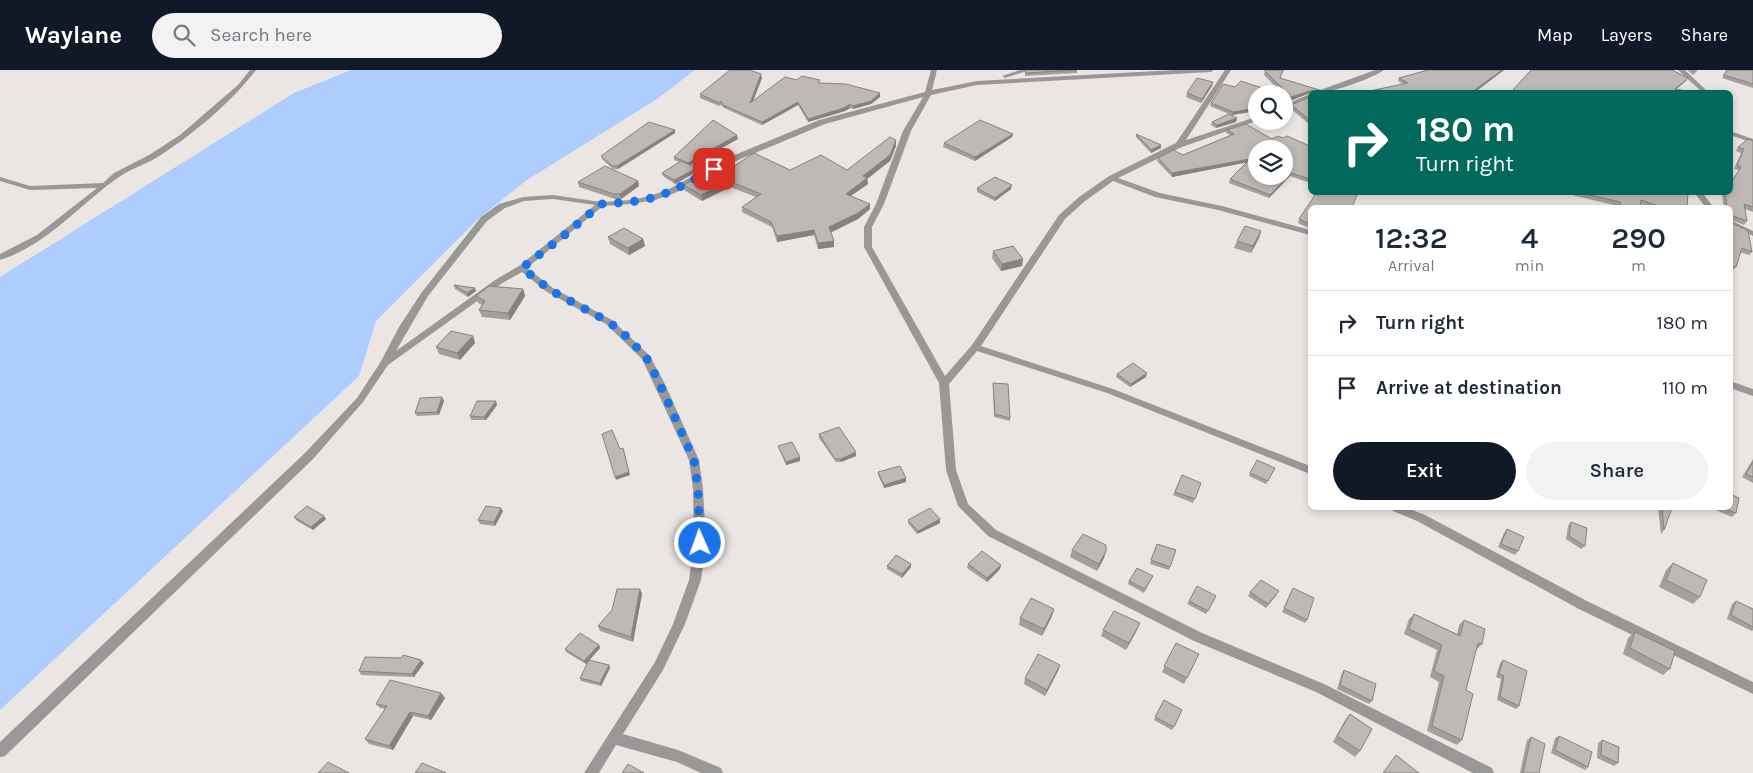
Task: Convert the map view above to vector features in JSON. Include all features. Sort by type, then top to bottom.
[{"type":"street","points":[[0,257],[40,238],[104,185],[183,137],[240,86],[253,70]]},
{"type":"street","points":[[934,70],[928,94],[907,131],[880,204],[868,227],[868,247],[944,384],[951,470],[963,506],[992,533],[1198,636],[1320,688],[1402,728],[1487,773]]},
{"type":"street","points":[[0,751],[309,456],[360,400],[384,364],[425,294],[484,219],[502,206],[523,199],[553,197],[601,204],[631,202],[665,194],[728,161],[822,122],[1026,70]]},
{"type":"street","points":[[977,83],[1136,72],[1211,70]]},
{"type":"street","points":[[1179,145],[1228,70]]},
{"type":"street","points":[[1325,90],[1354,82],[1381,70]]},
{"type":"street","points":[[1679,72],[1687,76],[1703,90]]},
{"type":"street","points":[[1293,103],[1308,97]]},
{"type":"street","points":[[944,384],[975,347],[1062,217],[1082,199],[1112,178],[1179,145],[1248,122]]},
{"type":"street","points":[[1733,134],[1753,140]]},
{"type":"street","points":[[1112,178],[1158,195],[1219,208],[1308,232]]},
{"type":"street","points":[[0,179],[30,188],[104,185]]},
{"type":"street","points":[[384,364],[498,282],[522,268],[601,204]]},
{"type":"street","points":[[1733,224],[1753,234]]},
{"type":"street","points":[[522,268],[550,290],[609,322],[624,334],[646,357],[694,460],[698,489],[700,543],[695,580],[679,624],[660,666],[591,773]]},
{"type":"street","points":[[975,347],[1110,391],[1308,469]]},
{"type":"street","points":[[1733,385],[1753,393]]},
{"type":"street","points":[[1402,510],[1421,518],[1583,605],[1753,688]]},
{"type":"street","points":[[614,738],[678,756],[716,773]]},
{"type":"water","points":[[351,70],[695,70],[657,99],[527,180],[478,219],[376,321],[359,376],[0,710],[0,277],[294,93]]},
{"type":"building","points":[[730,70],[750,70],[761,74],[750,103],[785,77],[797,80],[802,76],[820,80],[818,83],[846,84],[880,93],[871,101],[853,106],[850,104],[844,108],[808,119],[798,102],[762,122],[723,105],[721,101],[719,103],[700,94]]},
{"type":"building","points":[[1025,70],[1077,70],[1026,73]]},
{"type":"building","points":[[1265,70],[1283,70],[1280,78],[1319,90],[1308,90],[1293,96],[1293,85],[1279,85]]},
{"type":"building","points":[[1428,70],[1502,70],[1475,90],[1375,90],[1408,83],[1399,78]]},
{"type":"building","points":[[1531,70],[1672,70],[1688,78],[1675,89],[1681,90],[1513,90]]},
{"type":"building","points":[[1727,70],[1753,70],[1753,84],[1724,75]]},
{"type":"building","points":[[1197,78],[1213,82],[1202,99],[1187,93]]},
{"type":"building","points":[[1241,81],[1253,85],[1248,85],[1248,109],[1233,112],[1211,103],[1223,84],[1235,87]]},
{"type":"building","points":[[1308,98],[1308,118],[1293,107],[1293,104]]},
{"type":"building","points":[[1229,114],[1237,118],[1217,125],[1212,122]]},
{"type":"building","points":[[713,120],[737,135],[688,163],[674,157]]},
{"type":"building","points":[[980,120],[1013,134],[975,157],[944,143]]},
{"type":"building","points":[[649,122],[675,130],[617,166],[612,166],[601,156]]},
{"type":"building","points":[[1246,124],[1248,125],[1248,130],[1256,130],[1272,139],[1278,136],[1283,138],[1287,136],[1308,145],[1308,178],[1293,174],[1293,140],[1248,140],[1248,159],[1172,173],[1158,158],[1173,150],[1183,155],[1234,134],[1227,130]]},
{"type":"building","points":[[1136,134],[1161,145],[1151,150]]},
{"type":"building","points":[[890,137],[896,140],[890,155],[863,176],[867,178],[846,194],[870,204],[858,213],[829,227],[834,241],[818,243],[814,230],[777,236],[771,222],[742,207],[761,194],[729,181],[701,195],[684,185],[709,171],[719,176],[754,153],[790,170],[821,155],[847,170]]},
{"type":"building","points":[[1748,139],[1753,141],[1753,207],[1744,204],[1747,221],[1733,216],[1733,205],[1727,205],[1725,195],[1733,195],[1733,179],[1741,167],[1737,165],[1744,149],[1738,147]]},
{"type":"building","points":[[681,161],[697,168],[674,180],[662,173]]},
{"type":"building","points":[[1248,161],[1248,185],[1280,185],[1270,195],[1230,179]]},
{"type":"building","points":[[605,166],[638,181],[620,194],[614,194],[578,182]]},
{"type":"building","points":[[995,177],[1012,185],[995,198],[977,188]]},
{"type":"building","points":[[1315,195],[1357,195],[1353,205],[1308,205]]},
{"type":"building","points":[[1590,195],[1688,195],[1687,205],[1656,205],[1641,200],[1640,205],[1620,205],[1620,202]]},
{"type":"building","points":[[1308,206],[1308,223],[1299,219]]},
{"type":"building","points":[[1733,224],[1748,231],[1752,252],[1742,248],[1736,267],[1733,266]]},
{"type":"building","points":[[1245,226],[1261,231],[1253,246],[1237,241]]},
{"type":"building","points":[[624,228],[643,239],[628,248],[608,237]]},
{"type":"building","points":[[1013,246],[1023,259],[1002,264],[993,251]]},
{"type":"building","points":[[454,285],[475,288],[467,293]]},
{"type":"building","points":[[489,286],[523,289],[508,313],[479,310],[485,301],[476,296]]},
{"type":"building","points":[[451,331],[473,336],[457,353],[436,347]]},
{"type":"building","points":[[1133,363],[1147,373],[1131,384],[1117,374]]},
{"type":"building","points":[[993,383],[1008,384],[1010,418],[995,414]]},
{"type":"building","points":[[442,397],[437,412],[415,413],[420,398]]},
{"type":"building","points":[[477,401],[496,401],[484,417],[470,416]]},
{"type":"building","points":[[839,427],[856,452],[841,459],[835,459],[819,434]]},
{"type":"building","points":[[612,430],[620,449],[623,448],[629,472],[615,477],[602,434]]},
{"type":"building","points":[[792,442],[800,457],[786,462],[778,446]]},
{"type":"building","points":[[1257,460],[1275,468],[1268,481],[1250,473]]},
{"type":"building","points":[[1753,462],[1753,477],[1746,474]]},
{"type":"building","points":[[900,466],[906,478],[884,485],[878,472]]},
{"type":"building","points":[[1182,475],[1201,483],[1195,499],[1175,492]]},
{"type":"building","points":[[1733,495],[1739,498],[1736,513],[1728,510],[1733,510]]},
{"type":"building","points":[[307,506],[324,516],[311,527],[294,517]]},
{"type":"building","points":[[486,506],[501,508],[494,522],[478,520]]},
{"type":"building","points":[[930,508],[940,519],[918,531],[908,520]]},
{"type":"building","points":[[1662,510],[1671,510],[1664,530]]},
{"type":"building","points":[[1571,522],[1587,528],[1585,546],[1569,536]]},
{"type":"building","points":[[1507,529],[1524,537],[1518,551],[1501,544]]},
{"type":"building","points":[[1083,534],[1106,545],[1106,551],[1099,564],[1072,550]]},
{"type":"building","points":[[1157,544],[1176,550],[1170,567],[1151,560]]},
{"type":"building","points":[[982,551],[1001,565],[987,578],[968,564]]},
{"type":"building","points":[[896,555],[911,564],[902,574],[887,566]]},
{"type":"building","points":[[1673,563],[1707,580],[1700,597],[1666,580]]},
{"type":"building","points":[[1137,568],[1153,576],[1145,589],[1129,581]]},
{"type":"building","points":[[1261,580],[1279,591],[1268,604],[1250,592]]},
{"type":"building","points":[[1197,586],[1216,596],[1208,611],[1189,601]]},
{"type":"building","points":[[1293,588],[1314,598],[1307,620],[1284,608]]},
{"type":"building","points":[[617,589],[640,589],[631,637],[598,626],[612,610]]},
{"type":"building","points":[[1031,598],[1054,609],[1044,629],[1020,618]]},
{"type":"building","points":[[1736,601],[1753,609],[1753,627],[1731,615]]},
{"type":"building","points":[[1114,611],[1140,623],[1129,643],[1103,630]]},
{"type":"building","points":[[1414,614],[1460,636],[1464,620],[1485,629],[1482,644],[1478,643],[1466,690],[1473,694],[1462,740],[1432,726],[1444,676],[1434,671],[1442,645],[1409,629]]},
{"type":"building","points":[[1635,632],[1675,651],[1670,669],[1630,648]]},
{"type":"building","points":[[580,633],[599,645],[584,661],[565,649]]},
{"type":"building","points":[[1176,643],[1199,654],[1187,678],[1164,666]]},
{"type":"building","points":[[1038,654],[1060,665],[1047,690],[1025,678]]},
{"type":"building","points":[[403,655],[421,660],[412,674],[359,671],[365,657],[401,658]]},
{"type":"building","points":[[589,660],[609,665],[600,683],[580,678]]},
{"type":"building","points":[[1503,660],[1527,671],[1519,706],[1500,697],[1504,676],[1499,674]]},
{"type":"building","points":[[1344,670],[1376,684],[1372,701],[1340,685]]},
{"type":"building","points":[[390,680],[441,693],[428,716],[410,712],[389,746],[365,739],[387,706],[376,704]]},
{"type":"building","points":[[1164,700],[1182,710],[1174,727],[1155,717]]},
{"type":"building","points":[[1350,714],[1372,729],[1360,751],[1337,736]]},
{"type":"building","points":[[1559,736],[1592,752],[1588,767],[1555,750]]},
{"type":"building","points":[[1531,737],[1545,744],[1539,773],[1523,773]]},
{"type":"building","points":[[1602,740],[1619,747],[1618,763],[1601,755]]},
{"type":"building","points":[[1396,755],[1419,773],[1383,773]]},
{"type":"building","points":[[328,762],[349,773],[318,773]]},
{"type":"building","points":[[422,763],[446,773],[415,773]]},
{"type":"building","points":[[628,764],[644,773],[622,773]]},
{"type":"route","points":[[700,543],[698,489],[694,460],[646,357],[624,334],[609,322],[550,290],[522,268],[601,204],[631,202],[652,198],[672,191],[714,169]]}]
